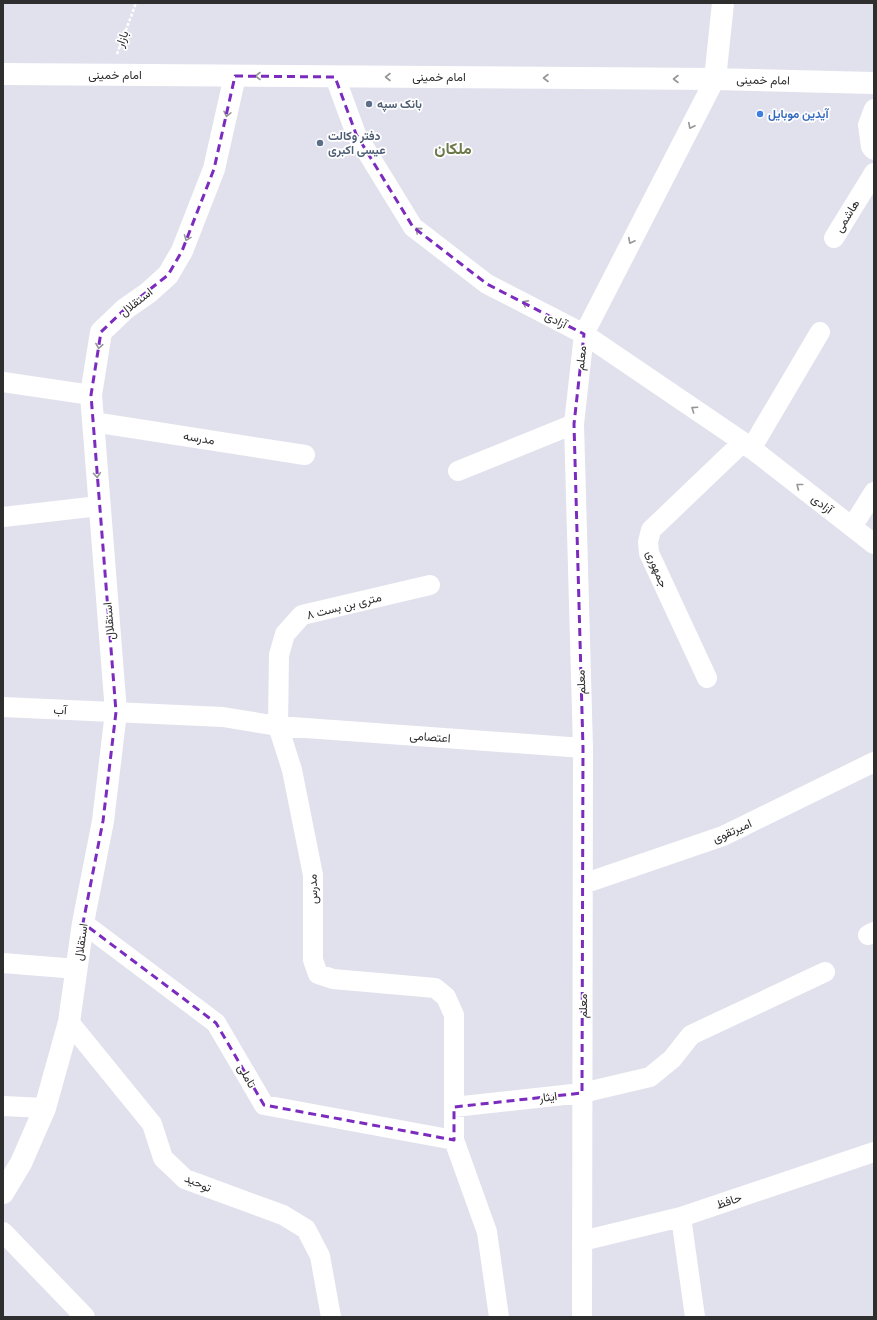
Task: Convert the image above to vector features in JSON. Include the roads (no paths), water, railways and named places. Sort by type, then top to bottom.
[{"type":"street","points":[[715,79],[723,3]]},
{"type":"street","name":"امام خمینی","points":[[3,74],[715,79],[874,83]]},
{"type":"street","name":"استقلال","points":[[3,1192],[21,1163],[45,1108],[69,1022],[83,923],[103,821],[116,712],[91,395],[102,332],[125,309],[148,293],[168,275],[182,251],[214,169],[235,76]]},
{"type":"street","name":"آزادی","points":[[334,77],[356,134],[414,227],[487,284],[584,334],[747,445],[874,544]]},
{"type":"street","name":"معلم","points":[[582,1317],[583,748],[574,424],[584,334],[715,79]]},
{"type":"street","points":[[874,109],[868,125],[871,147],[874,150]]},
{"type":"street","name":"هاشمی","points":[[834,238],[874,173]]},
{"type":"street","name":"جمهوری","points":[[707,678],[649,553],[648,542],[652,530],[747,445],[820,332]]},
{"type":"street","points":[[3,382],[91,395]]},
{"type":"street","name":"مدرسه","points":[[93,422],[305,455]]},
{"type":"street","points":[[458,471],[574,424]]},
{"type":"street","points":[[852,527],[874,492]]},
{"type":"street","points":[[3,517],[99,506]]},
{"type":"street","name":"۸ متری بن بست","points":[[278,726],[279,655],[285,634],[302,615],[430,585]]},
{"type":"street","name":"آب","points":[[3,707],[116,712]]},
{"type":"street","points":[[116,712],[223,717],[278,726]]},
{"type":"street","name":"اعتصامی","points":[[278,726],[583,748]]},
{"type":"street","name":"مدرس","points":[[278,726],[292,770],[313,875],[313,960],[318,974],[333,979],[435,988],[446,997],[454,1015],[454,1107]]},
{"type":"street","name":"امیرتقوی","points":[[583,884],[723,836],[874,762]]},
{"type":"street","name":"تاملی","points":[[83,923],[216,1023],[264,1105],[454,1140]]},
{"type":"street","points":[[3,963],[77,969]]},
{"type":"street","name":"ایثار","points":[[454,1107],[582,1093],[650,1077],[672,1059],[690,1036],[825,972]]},
{"type":"street","name":"توحید","points":[[69,1022],[152,1124],[163,1158],[185,1180],[283,1215],[306,1229],[320,1256],[331,1317]]},
{"type":"street","points":[[3,1106],[45,1108]]},
{"type":"street","points":[[454,1107],[454,1140],[487,1232],[499,1317]]},
{"type":"street","name":"حافظ","points":[[582,1241],[681,1217],[874,1152]]},
{"type":"street","points":[[681,1217],[695,1317]]},
{"type":"street","points":[[3,1232],[85,1317]]},
{"type":"place","name":"بانک سپه","points":[[369,104]]},
{"type":"place","name":"آیدین موبایل","points":[[760,114]]},
{"type":"place","name":"دفتر وکالت عیسی اکبری","points":[[320,143]]},
{"type":"district","name":"ملکان","points":[[453,148]]}]
